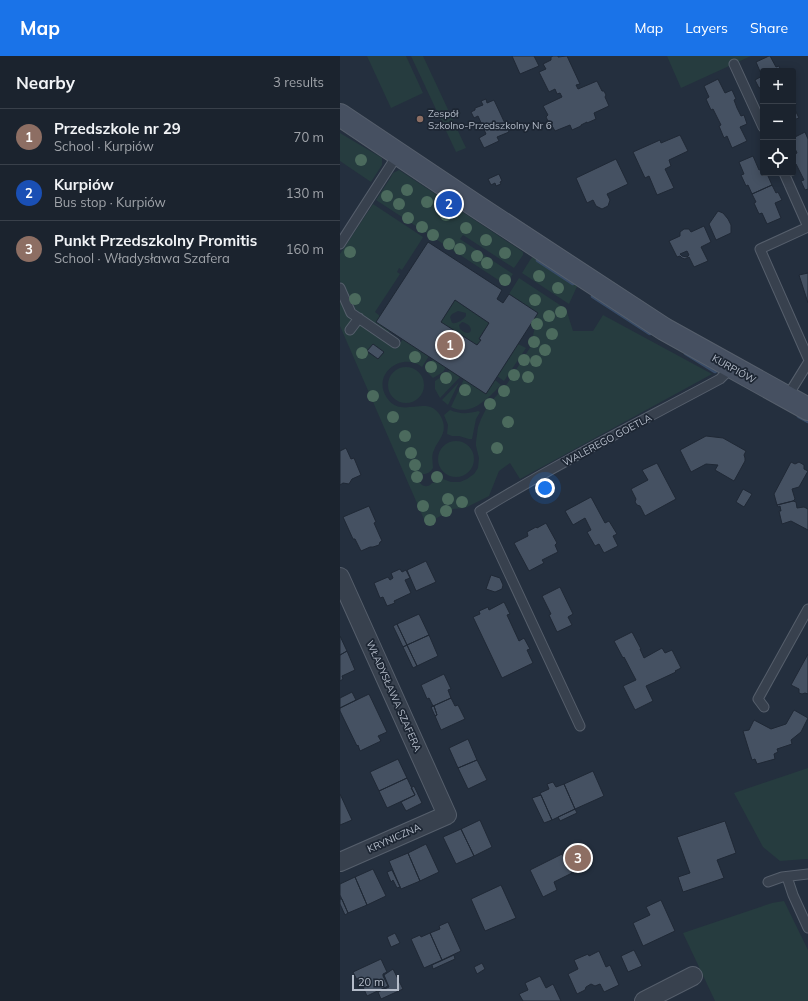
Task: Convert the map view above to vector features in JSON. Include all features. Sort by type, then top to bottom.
[{"type":"street","name":"KURPIÓW","points":[[340,115],[664,329],[808,409]]},
{"type":"street","name":"WŁADYSŁAWA SZAFERA","points":[[340,577],[344,596],[447,815]]},
{"type":"street","name":"KRYNICZNA","points":[[340,862],[447,815]]},
{"type":"street","points":[[644,1001],[693,976]]},
{"type":"lane","points":[[734,64],[760,120]]},
{"type":"lane","points":[[340,244],[398,154]]},
{"type":"lane","points":[[785,176],[808,227],[760,248],[808,358]]},
{"type":"lane","points":[[340,288],[351,313],[395,343]]},
{"type":"lane","points":[[350,330],[359,318]]},
{"type":"lane","points":[[787,398],[808,363]]},
{"type":"lane","name":"WALEREGO GOETLA","points":[[580,726],[480,511],[589,449],[720,379],[732,367]]},
{"type":"lane","points":[[764,707],[758,699],[808,609]]},
{"type":"lane","points":[[768,882],[808,874]]},
{"type":"lane","points":[[787,877],[793,895],[808,928]]},
{"type":"green space","points":[[367,56],[406,56],[423,93],[391,108]]},
{"type":"green space","points":[[411,56],[423,56],[466,148],[456,152]]},
{"type":"green space","points":[[667,56],[751,56],[681,88]]},
{"type":"green space","points":[[340,133],[382,158],[382,165],[371,182],[340,161]]},
{"type":"green space","points":[[399,170],[523,252],[523,255],[514,268],[463,235],[460,239],[513,274],[506,285],[376,200],[393,173]]},
{"type":"green space","points":[[373,204],[423,237],[402,270],[399,268],[397,272],[400,274],[375,312],[380,316],[390,331],[388,334],[352,308],[340,281],[340,254]]},
{"type":"green space","points":[[535,254],[579,282],[569,304],[522,273]]},
{"type":"green space","points":[[519,278],[566,309],[573,331],[593,331],[603,315],[712,374],[520,479],[510,463],[499,471],[489,496],[465,508],[453,509],[426,524],[340,326],[340,300],[344,310],[350,317],[351,322],[358,326],[363,326],[396,349],[403,339],[429,356],[422,367],[414,363],[405,362],[397,364],[386,374],[383,381],[383,389],[387,398],[393,404],[400,407],[430,407],[437,411],[442,419],[444,428],[442,436],[433,452],[433,468],[427,473],[415,473],[412,476],[414,481],[427,486],[443,479],[451,482],[460,482],[474,474],[478,468],[479,458],[476,442],[478,427],[481,419],[488,405],[507,384],[531,346],[535,326],[531,324],[538,313],[509,294]],"holes":[[[373,344],[384,352],[378,359],[367,352]]]},
{"type":"green space","points":[[455,300],[489,323],[479,338],[481,340],[477,345],[441,322]],"holes":[[[458,311],[466,313],[466,316],[460,321],[452,323],[450,317]],[[462,322],[471,328],[470,332],[467,333],[460,329],[459,325]]]},
{"type":"green space","points":[[518,344],[526,348],[504,381],[497,376]]},
{"type":"green space","points":[[433,359],[446,367],[443,372],[433,378],[425,370]]},
{"type":"green space","points":[[410,367],[419,372],[423,378],[423,392],[419,398],[410,403],[402,403],[393,398],[389,392],[388,381],[393,372],[399,368]]},
{"type":"green space","points":[[450,370],[460,377],[440,398],[435,389],[435,381]]},
{"type":"green space","points":[[464,379],[495,380],[501,385],[479,405],[473,408],[466,410],[451,407]]},
{"type":"green space","points":[[459,382],[448,405],[442,400]]},
{"type":"green space","points":[[450,410],[464,413],[480,412],[476,419],[472,439],[447,434],[448,425],[444,415]]},
{"type":"green space","points":[[460,441],[469,446],[473,452],[473,466],[469,472],[460,477],[452,477],[443,472],[439,466],[438,455],[443,446],[449,442]]},
{"type":"green space","points":[[808,768],[808,859],[780,861],[763,847],[734,793]]},
{"type":"green space","points":[[784,901],[808,950],[808,1001],[715,1001],[683,933],[772,903]]},
{"type":"building","points":[[512,56],[534,56],[539,66],[520,74]]},
{"type":"building","points":[[567,56],[580,84],[576,85],[578,89],[597,81],[602,91],[604,91],[606,95],[605,97],[609,106],[594,113],[596,119],[572,130],[570,125],[555,131],[546,117],[548,115],[543,106],[562,97],[560,93],[557,94],[555,89],[549,92],[539,72],[546,69],[543,64],[551,60],[551,57]]},
{"type":"building","points":[[770,56],[776,67],[779,66],[780,68],[760,68],[760,71],[756,62]]},
{"type":"building","points":[[760,77],[760,88],[759,88],[755,80]]},
{"type":"building","points":[[718,79],[725,93],[732,90],[736,99],[734,100],[737,108],[741,116],[744,115],[747,124],[740,127],[747,141],[732,148],[727,136],[724,138],[719,126],[721,125],[706,99],[709,97],[704,86]]},
{"type":"building","points":[[486,99],[487,103],[494,100],[509,132],[497,137],[499,141],[484,148],[479,138],[486,134],[478,116],[474,118],[471,112],[475,110],[475,108],[483,105],[481,101]]},
{"type":"building","points":[[796,112],[799,118],[796,119]]},
{"type":"building","points":[[805,132],[808,139],[808,189],[805,190],[801,181],[804,180],[796,164],[796,136]]},
{"type":"building","points":[[680,135],[688,151],[669,160],[671,166],[665,169],[674,188],[657,195],[649,176],[645,178],[633,152],[660,140],[661,143]]},
{"type":"building","points":[[753,156],[760,170],[760,176],[768,176],[772,185],[752,194],[741,175],[744,174],[739,162]]},
{"type":"building","points":[[616,159],[628,184],[607,194],[610,200],[608,206],[602,209],[596,206],[593,200],[587,203],[576,178]]},
{"type":"building","points":[[499,174],[502,181],[500,182],[501,184],[496,186],[495,183],[491,185],[488,179]]},
{"type":"building","points":[[772,185],[782,200],[775,203],[781,218],[767,224],[762,213],[759,214],[752,194]]},
{"type":"building","points":[[718,211],[723,213],[728,219],[731,225],[731,233],[716,240],[709,224]]},
{"type":"building","points":[[704,226],[711,242],[701,247],[708,261],[694,267],[689,257],[685,259],[680,256],[677,257],[669,241],[680,236],[680,232],[684,229],[689,229],[691,232]]},
{"type":"building","points":[[428,242],[502,290],[497,299],[503,303],[509,294],[538,313],[486,394],[376,322]],"holes":[[[455,300],[489,323],[477,345],[441,322]]]},
{"type":"building","points":[[687,251],[689,255],[687,257],[680,254]]},
{"type":"building","points":[[808,273],[808,303],[799,275]]},
{"type":"building","points":[[373,344],[384,352],[378,359],[367,351]]},
{"type":"building","points":[[706,436],[723,438],[746,451],[744,455],[745,461],[734,481],[715,470],[718,465],[706,464],[691,472],[680,450]]},
{"type":"building","points":[[346,448],[351,459],[354,458],[361,475],[352,479],[349,484],[343,483],[340,485],[340,451]]},
{"type":"building","points":[[791,462],[795,464],[799,462],[804,465],[804,469],[808,471],[799,487],[792,489],[795,499],[793,501],[777,505],[774,494]]},
{"type":"building","points":[[657,463],[676,499],[645,516],[640,506],[635,502],[636,499],[631,489],[648,480],[642,470]]},
{"type":"building","points":[[743,489],[752,494],[744,507],[736,502]]},
{"type":"building","points":[[591,497],[605,523],[609,521],[617,534],[613,536],[618,546],[604,553],[599,544],[595,546],[587,532],[591,530],[585,518],[573,525],[565,511]]},
{"type":"building","points":[[793,501],[796,502],[797,508],[804,507],[808,509],[808,530],[791,521],[782,524],[779,511],[781,511],[780,506],[778,507],[777,505]]},
{"type":"building","points":[[369,506],[376,522],[374,523],[382,541],[379,545],[361,551],[355,539],[353,539],[343,517]]},
{"type":"building","points":[[546,523],[557,543],[555,545],[558,552],[542,560],[544,563],[529,571],[514,543],[528,536],[527,532]]},
{"type":"building","points":[[426,561],[436,582],[416,591],[407,570]]},
{"type":"building","points":[[400,569],[402,572],[406,570],[410,578],[405,580],[411,593],[387,606],[383,597],[380,598],[374,583],[388,577],[390,580],[393,578],[391,573]]},
{"type":"building","points":[[491,575],[500,578],[503,585],[502,589],[495,592],[486,589]]},
{"type":"building","points":[[560,587],[573,614],[568,617],[572,625],[557,632],[549,615],[551,614],[542,596]]},
{"type":"building","points":[[504,602],[510,614],[507,615],[519,641],[524,638],[530,649],[527,650],[533,663],[502,678],[473,617],[480,614],[479,611],[488,607],[489,610]]},
{"type":"building","points":[[419,614],[429,635],[407,645],[397,624]]},
{"type":"building","points":[[397,624],[407,645],[403,647],[393,626]]},
{"type":"building","points":[[632,632],[644,658],[662,648],[665,653],[672,650],[681,668],[675,671],[676,672],[646,686],[653,701],[635,710],[623,686],[636,680],[614,641]]},
{"type":"building","points":[[429,635],[438,656],[417,666],[407,645]]},
{"type":"building","points":[[340,636],[347,651],[340,655]]},
{"type":"building","points":[[407,645],[417,666],[413,668],[403,647]]},
{"type":"building","points":[[347,651],[355,670],[342,676],[343,679],[340,681],[340,655]]},
{"type":"building","points":[[808,654],[808,694],[802,694],[799,693],[799,689],[791,685]]},
{"type":"building","points":[[444,674],[451,689],[448,690],[451,698],[431,707],[433,706],[429,698],[427,699],[421,685]]},
{"type":"building","points":[[352,692],[356,700],[340,708],[340,698]]},
{"type":"building","points":[[369,694],[387,732],[378,736],[381,741],[360,751],[340,711],[340,708]]},
{"type":"building","points":[[451,698],[455,706],[458,705],[465,719],[441,730],[435,716],[437,715],[434,706],[431,707]]},
{"type":"building","points":[[434,706],[437,715],[435,716],[431,707]]},
{"type":"building","points":[[794,710],[808,718],[801,732],[791,740],[792,744],[777,749],[778,752],[774,754],[775,759],[757,764],[755,759],[752,760],[743,731],[749,730],[754,720],[771,729],[786,724]]},
{"type":"building","points":[[468,739],[477,760],[458,768],[449,748]]},
{"type":"building","points":[[398,759],[407,778],[379,791],[370,772]]},
{"type":"building","points":[[477,760],[487,780],[468,789],[458,768]]},
{"type":"building","points":[[593,771],[604,796],[575,809],[564,784]]},
{"type":"building","points":[[407,778],[415,795],[387,808],[379,791]]},
{"type":"building","points":[[553,782],[556,787],[564,784],[575,809],[552,820],[540,793],[549,789],[547,784]]},
{"type":"building","points":[[414,786],[422,803],[406,811],[401,802],[415,795],[411,788]]},
{"type":"building","points":[[340,794],[352,820],[340,825]]},
{"type":"building","points":[[541,795],[552,820],[544,823],[532,798]]},
{"type":"building","points":[[575,809],[577,813],[560,821],[558,817]]},
{"type":"building","points":[[480,820],[492,847],[474,856],[461,829]]},
{"type":"building","points":[[725,821],[736,853],[717,860],[724,878],[683,892],[678,877],[690,873],[677,837]]},
{"type":"building","points":[[461,829],[474,856],[456,864],[443,837]]},
{"type":"building","points":[[426,844],[439,872],[420,881],[408,853]]},
{"type":"building","points":[[408,853],[420,881],[401,889],[389,861]]},
{"type":"building","points":[[562,854],[572,873],[554,882],[557,890],[543,897],[530,870]]},
{"type":"building","points":[[373,869],[386,896],[367,905],[355,877]]},
{"type":"building","points":[[392,870],[400,887],[397,888],[393,880],[391,882],[387,872]]},
{"type":"building","points":[[355,877],[367,905],[348,913],[340,895],[340,884]]},
{"type":"building","points":[[501,885],[516,918],[485,931],[471,899]]},
{"type":"building","points":[[340,899],[342,899],[348,913],[345,915],[340,904]]},
{"type":"building","points":[[661,900],[675,931],[643,946],[633,923],[650,915],[646,907]]},
{"type":"building","points":[[448,922],[461,951],[442,960],[430,933],[440,929],[439,926]]},
{"type":"building","points":[[395,933],[400,943],[391,947],[387,937]]},
{"type":"building","points":[[430,933],[442,960],[424,968],[411,939]]},
{"type":"building","points":[[634,950],[642,966],[628,972],[621,956]]},
{"type":"building","points":[[599,951],[606,967],[610,965],[619,985],[604,992],[600,984],[595,986],[591,984],[586,987],[585,990],[577,994],[568,974],[578,969],[574,960],[588,954],[589,956]]},
{"type":"building","points":[[454,955],[455,959],[433,969],[432,965]]},
{"type":"building","points":[[381,959],[387,972],[383,974],[383,976],[388,986],[367,996],[353,972]]},
{"type":"building","points":[[482,963],[485,969],[477,974],[474,967]]},
{"type":"building","points":[[393,969],[403,989],[381,999],[378,992],[389,987],[384,975]]},
{"type":"building","points":[[540,976],[546,988],[553,984],[561,1001],[523,1001],[519,994],[528,990],[525,983]]},
{"type":"waterway","points":[[538,260],[573,283]]},
{"type":"waterway","points":[[593,296],[650,333]]},
{"type":"waterway","points":[[686,353],[715,371]]},
{"type":"waterway","points":[[799,416],[808,421]]},
{"type":"place","name":"Zespół Szkolno-Przedszkolny Nr 6","points":[[420,119]]},
{"type":"place","name":"Kurpiów","points":[[449,204]]},
{"type":"place","name":"Przedszkole nr 29","points":[[450,345]]},
{"type":"place","name":"Punkt Przedszkolny Promitis","points":[[578,858]]}]
